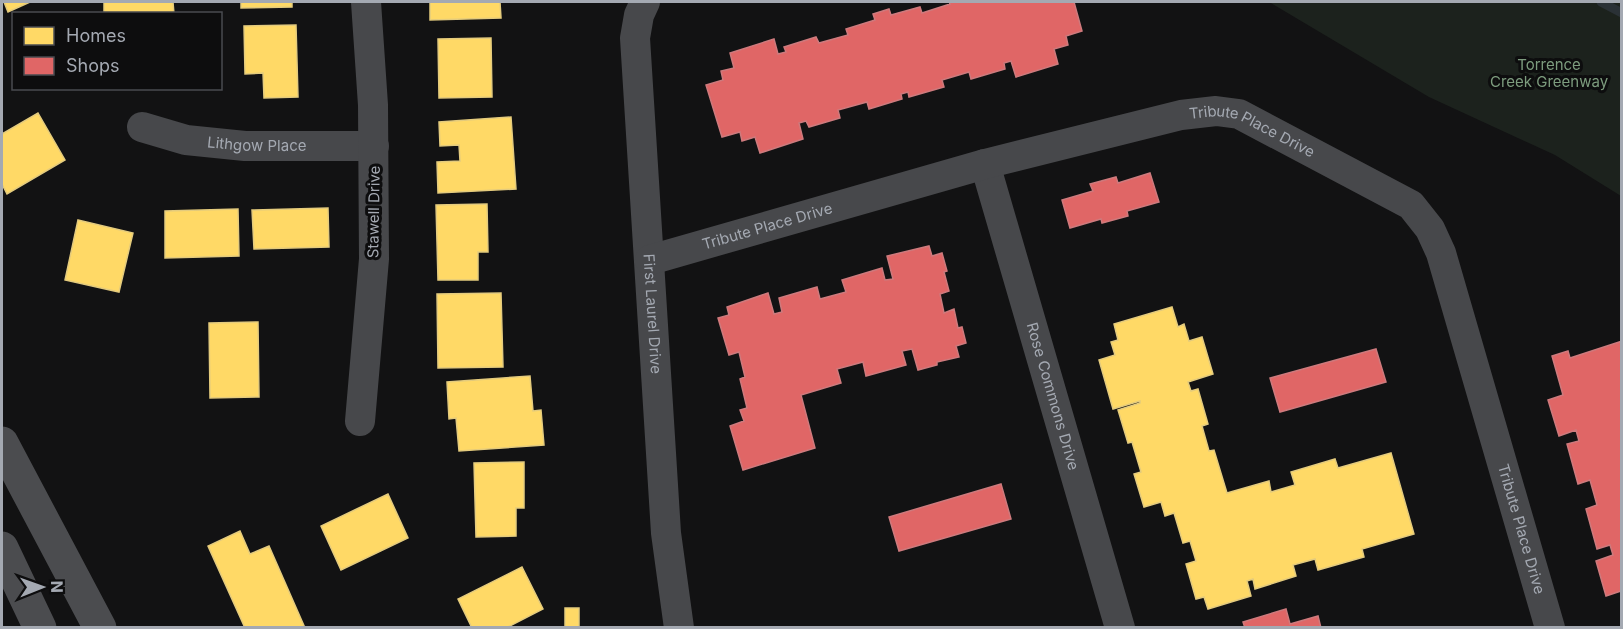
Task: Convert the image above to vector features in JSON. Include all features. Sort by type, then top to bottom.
[{"type":"main road","points":[[2,443],[100,627]]},
{"type":"main road","points":[[2,548],[40,627]]},
{"type":"street","name":"Stawell Drive","points":[[360,421],[374,259],[374,105],[366,2]]},
{"type":"street","name":"First Laurel Drive","points":[[645,2],[639,15],[635,38],[666,533],[679,627]]},
{"type":"street","name":"Tribute Place Drive","points":[[650,260],[985,164],[1181,115],[1216,111],[1239,114],[1411,205],[1430,229],[1442,253],[1550,627]]},
{"type":"street","name":"Lithgow Place","points":[[142,128],[186,140],[245,146],[374,146]]},
{"type":"street","name":"Rose Commons Drive","points":[[985,164],[1120,627]]},
{"type":"green space","name":"Torrence Creek Greenway","points":[[1269,2],[1621,2],[1621,196],[1555,155],[1429,97]]},
{"type":"building: Homes","points":[[4,2],[30,2],[8,12]]},
{"type":"building: Homes","points":[[104,2],[173,2],[174,12],[104,12]]},
{"type":"building: Homes","points":[[241,2],[292,2],[292,7],[241,8]]},
{"type":"building: Homes","points":[[430,2],[500,2],[501,18],[430,20]]},
{"type":"building: Homes","points":[[296,25],[298,97],[264,98],[263,73],[245,74],[244,26]]},
{"type":"building: Homes","points":[[491,38],[492,97],[439,98],[438,39]]},
{"type":"building: Homes","points":[[38,113],[65,160],[7,194],[2,184],[2,134]]},
{"type":"building: Homes","points":[[511,117],[516,189],[438,193],[437,162],[460,161],[459,145],[440,146],[439,122]]},
{"type":"building: Homes","points":[[487,204],[488,252],[478,252],[478,280],[438,280],[436,205]]},
{"type":"building: Homes","points":[[328,208],[329,247],[254,249],[252,210]]},
{"type":"building: Homes","points":[[238,209],[239,256],[165,258],[165,211]]},
{"type":"building: Homes","points":[[78,220],[133,233],[119,292],[65,280]]},
{"type":"building: Homes","points":[[501,293],[503,367],[438,368],[437,294]]},
{"type":"building: Homes","points":[[1172,307],[1178,327],[1184,324],[1189,341],[1202,337],[1213,374],[1188,382],[1191,391],[1198,389],[1208,424],[1202,426],[1209,451],[1214,450],[1227,493],[1269,481],[1271,492],[1295,485],[1291,472],[1335,459],[1338,468],[1391,453],[1414,534],[1362,549],[1364,557],[1318,570],[1315,559],[1293,565],[1296,576],[1255,589],[1253,579],[1247,581],[1251,596],[1208,609],[1204,597],[1196,599],[1186,564],[1196,561],[1190,541],[1183,543],[1174,513],[1165,516],[1161,502],[1144,507],[1134,474],[1141,472],[1132,442],[1128,443],[1118,410],[1140,403],[1140,401],[1113,409],[1099,360],[1115,355],[1111,342],[1118,340],[1114,324]]},
{"type":"building: Homes","points":[[258,322],[259,397],[210,398],[209,323]]},
{"type":"building: Homes","points":[[530,376],[533,411],[541,410],[544,445],[459,451],[456,418],[449,419],[447,382]]},
{"type":"building: Homes","points":[[524,462],[524,508],[516,508],[516,536],[476,537],[474,463]]},
{"type":"building: Homes","points":[[388,494],[408,538],[341,570],[321,526]]},
{"type":"building: Homes","points":[[240,531],[250,554],[269,546],[305,628],[245,628],[208,546]]},
{"type":"building: Homes","points":[[522,567],[543,609],[506,628],[472,628],[458,599]]},
{"type":"building: Homes","points":[[565,608],[579,608],[579,628],[565,628]]},
{"type":"building: Shops","points":[[949,2],[1074,2],[1082,31],[1066,36],[1068,45],[1054,49],[1058,64],[1016,77],[1011,61],[1004,63],[1005,69],[971,79],[969,72],[942,80],[944,87],[909,97],[908,92],[901,94],[902,99],[869,109],[867,102],[838,110],[840,118],[809,127],[806,121],[799,123],[803,139],[760,153],[755,137],[742,141],[740,132],[722,137],[706,85],[723,80],[721,71],[734,68],[730,53],[774,39],[778,54],[786,52],[784,47],[816,37],[819,43],[848,35],[846,29],[875,20],[873,14],[889,9],[891,15],[920,7],[922,13],[950,4]]},
{"type":"building: Shops","points":[[1150,173],[1159,202],[1127,211],[1128,216],[1102,223],[1101,219],[1070,228],[1062,200],[1093,191],[1090,184],[1116,177],[1118,183]]},
{"type":"building: Shops","points":[[929,246],[932,256],[942,253],[947,271],[944,272],[949,291],[940,294],[944,313],[954,309],[958,328],[962,327],[966,343],[956,346],[959,357],[937,362],[937,365],[918,370],[912,349],[902,351],[906,365],[866,376],[863,362],[837,369],[841,383],[801,395],[815,448],[743,470],[730,426],[744,421],[740,410],[747,408],[740,379],[745,377],[739,352],[729,355],[718,318],[729,315],[727,307],[768,293],[774,314],[782,312],[779,298],[817,287],[820,299],[846,292],[842,280],[882,268],[885,280],[893,279],[887,256]]},
{"type":"building: Shops","points":[[1622,341],[1622,593],[1621,591],[1606,596],[1596,561],[1613,555],[1610,545],[1597,549],[1586,509],[1597,505],[1590,480],[1578,484],[1567,444],[1579,441],[1576,430],[1559,436],[1548,400],[1563,395],[1552,356],[1568,351],[1570,358]]},
{"type":"building: Shops","points":[[1376,349],[1386,382],[1280,412],[1270,378]]},
{"type":"building: Shops","points":[[1001,484],[1011,519],[899,551],[889,517]]},
{"type":"building: Shops","points":[[1286,609],[1290,624],[1318,616],[1321,628],[1245,628],[1243,622]]},
{"type":"waterway","points":[[1601,2],[1622,13]]}]
